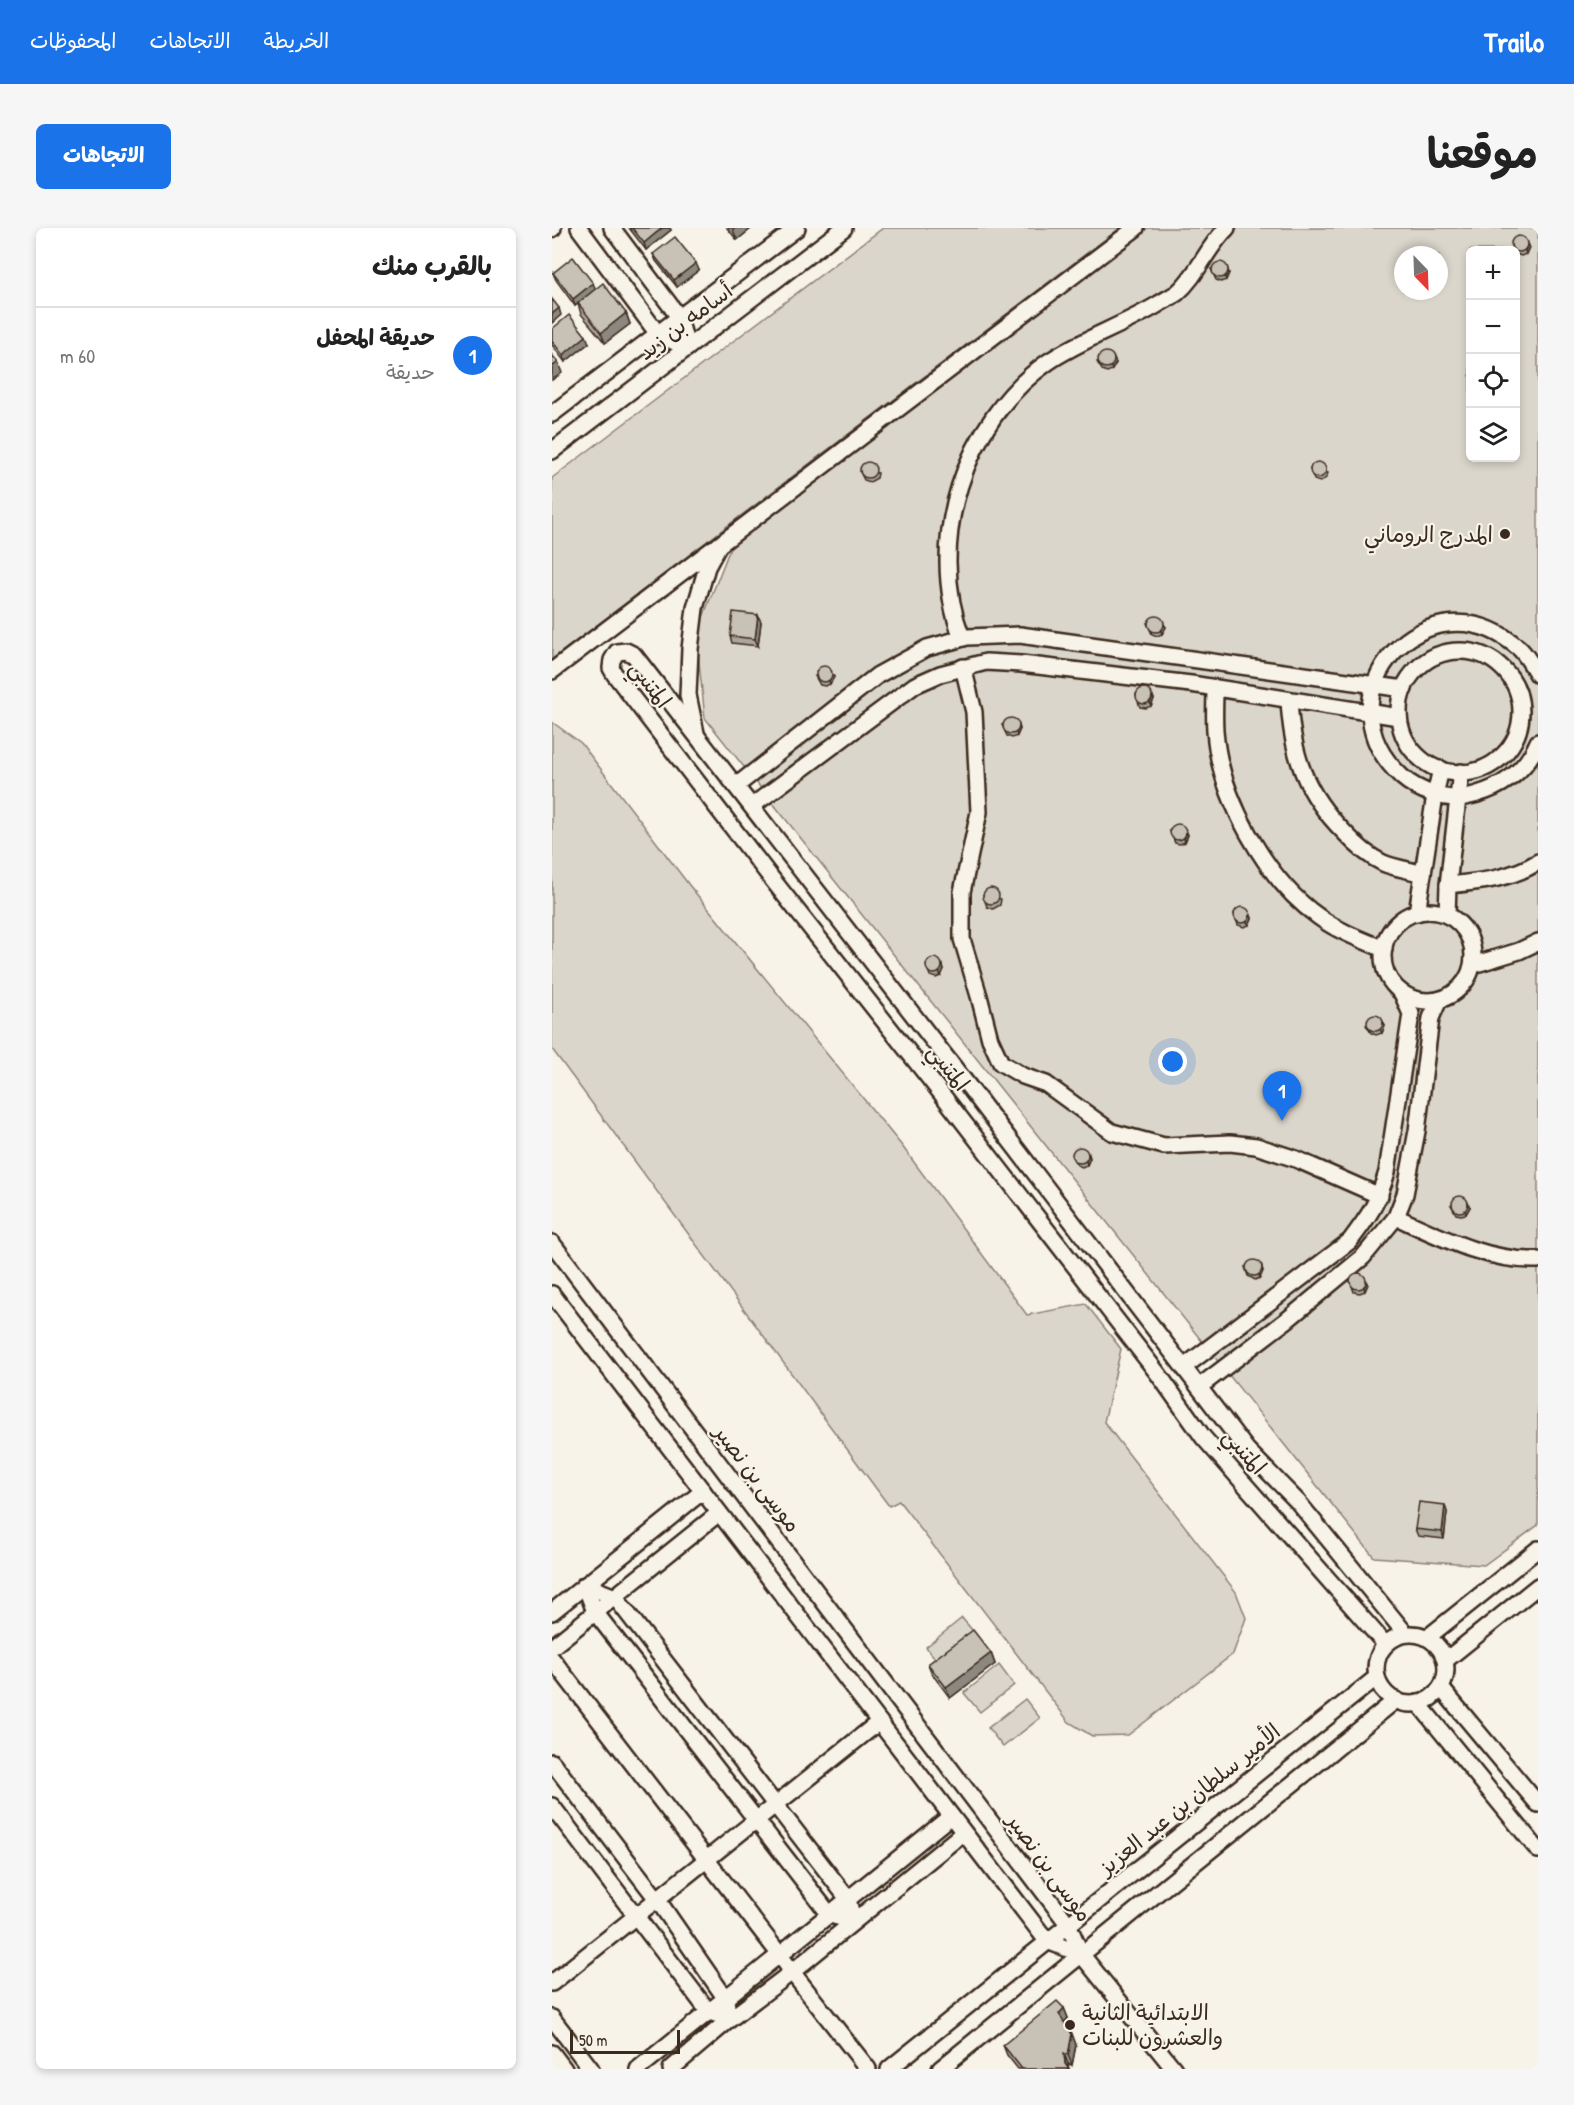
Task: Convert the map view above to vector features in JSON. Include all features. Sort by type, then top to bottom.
[{"type":"street","points":[[579,228],[658,334],[687,348]]},
{"type":"street","points":[[612,228],[680,318],[687,348]]},
{"type":"street","name":"أسامه بن زيد","points":[[552,414],[797,228]]},
{"type":"street","name":"أسامه بن زيد","points":[[552,451],[844,228]]},
{"type":"street","points":[[552,671],[1136,228]]},
{"type":"street","points":[[962,638],[954,619],[950,587],[948,559],[951,525],[962,477],[994,414],[1020,385],[1048,362],[1140,315],[1176,293],[1191,278],[1203,258],[1227,228]]},
{"type":"street","points":[[697,736],[688,695],[695,608],[707,567],[719,545]]},
{"type":"street","points":[[1468,652],[1469,623]]},
{"type":"street","points":[[1538,675],[1522,651],[1498,632],[1469,623],[1438,625],[1410,636],[1388,657],[1374,684],[1370,714],[1375,741],[1389,765],[1409,783],[1435,795],[1457,797],[1490,791],[1514,777],[1532,756],[1538,742]]},
{"type":"street","points":[[736,786],[878,675],[927,648],[962,638],[1020,635],[1404,689]]},
{"type":"street","points":[[1461,650],[1468,652],[1481,654],[1499,664],[1512,680],[1520,699],[1521,718],[1515,737],[1504,754],[1488,766],[1469,772],[1449,772],[1430,765],[1415,753],[1404,736],[1399,717],[1400,697],[1408,678],[1422,663],[1441,654],[1461,650]]},
{"type":"street","name":"المتنبي","points":[[1385,1644],[1203,1437],[1159,1375],[615,675],[611,668],[612,660],[617,652],[626,651],[634,655],[1247,1450],[1298,1502],[1405,1633]]},
{"type":"street","points":[[752,807],[895,697],[915,685],[963,667],[986,662],[1021,664],[1215,688],[1399,717]]},
{"type":"street","points":[[963,667],[974,712],[979,812],[962,892],[962,939],[990,1039],[1001,1063],[1023,1076],[1046,1084],[1112,1132],[1164,1146],[1230,1143],[1256,1146],[1296,1160],[1380,1196]]},
{"type":"street","points":[[1215,688],[1215,731],[1226,784],[1257,851],[1288,892],[1319,918],[1384,949]]},
{"type":"street","points":[[1289,700],[1290,724],[1297,755],[1311,792],[1336,825],[1358,848],[1383,863],[1423,874]]},
{"type":"street","points":[[1517,731],[1538,735]]},
{"type":"street","points":[[1417,913],[1441,769]]},
{"type":"street","points":[[1447,915],[1448,885],[1461,772]]},
{"type":"street","points":[[1448,885],[1485,881],[1524,871],[1538,862]]},
{"type":"street","points":[[1432,912],[1447,915],[1460,924],[1469,936],[1473,950],[1473,965],[1458,991],[1445,999],[1430,1002],[1416,1000],[1402,993],[1392,983],[1385,970],[1386,941],[1393,929],[1404,919],[1417,913],[1432,912]]},
{"type":"street","points":[[1473,965],[1519,951],[1538,942]]},
{"type":"street","points":[[1184,1367],[1350,1241],[1367,1219],[1380,1196],[1387,1172],[1411,1014],[1402,993]]},
{"type":"street","points":[[1199,1387],[1287,1320],[1363,1257],[1396,1217],[1405,1194],[1417,1131],[1431,1018],[1439,1000]]},
{"type":"street","points":[[1396,1217],[1486,1253],[1538,1260]]},
{"type":"street","name":"موسى بن نصير","points":[[552,1243],[1068,1924],[1081,1954]]},
{"type":"street","name":"موسى بن نصير","points":[[552,1294],[1047,1941],[1081,1954]]},
{"type":"street","points":[[552,1612],[703,1491]]},
{"type":"street","points":[[552,1647],[719,1513]]},
{"type":"street","points":[[1428,1637],[1538,1548]]},
{"type":"street","points":[[585,1585],[615,1597],[848,1899],[853,1921]]},
{"type":"street","points":[[585,1585],[595,1612],[830,1915],[853,1921]]},
{"type":"street","points":[[1446,1660],[1538,1586]]},
{"type":"street","points":[[1405,1633],[1417,1633],[1428,1637],[1438,1644],[1446,1660],[1446,1677],[1441,1688],[1433,1697],[1411,1704],[1396,1700],[1381,1688],[1376,1666],[1378,1654],[1385,1644],[1405,1633]]},
{"type":"street","points":[[552,1659],[868,2069]]},
{"type":"street","name":"الأمير سلطان بن عبد العزيز","points":[[889,2069],[1377,1677]]},
{"type":"street","points":[[1441,1688],[1538,1804]]},
{"type":"street","points":[[940,2069],[1396,1700]]},
{"type":"street","points":[[1418,1703],[1538,1850]]},
{"type":"street","points":[[552,1983],[879,1722]]},
{"type":"street","points":[[552,1762],[657,1899],[726,1999],[730,2019]]},
{"type":"street","points":[[552,1806],[709,2012],[730,2019]]},
{"type":"street","points":[[638,2069],[951,1816]]},
{"type":"street","points":[[671,2069],[730,2019],[792,1972],[963,1833]]},
{"type":"street","points":[[1081,1954],[1174,2069]]},
{"type":"street","points":[[552,2018],[591,2069]]},
{"type":"street","points":[[552,2053],[564,2069]]},
{"type":"shaded area","points":[[883,228],[1120,228],[552,659],[552,478]]},
{"type":"shaded area","points":[[1148,228],[1538,228],[1538,1525],[1484,1565],[1374,1557],[705,718],[696,635],[731,546]]},
{"type":"shaded area","points":[[552,722],[581,743],[689,885],[902,1146],[1027,1315],[1086,1304],[1121,1349],[1104,1422],[1236,1592],[1246,1618],[1233,1654],[1128,1735],[1092,1736],[1069,1722],[899,1501],[889,1506],[552,1049]]},
{"type":"shaded area","points":[[962,1618],[978,1637],[941,1666],[926,1647]]},
{"type":"shaded area","points":[[999,1665],[1014,1685],[980,1712],[964,1693]]},
{"type":"shaded area","points":[[1025,1699],[1040,1718],[1003,1747],[988,1728]]},
{"type":"building","points":[[632,228],[662,228],[644,243]]},
{"type":"building","points":[[1519,236],[1525,238],[1525,250],[1520,252],[1520,246],[1512,246],[1511,244],[1513,238]]},
{"type":"building","points":[[675,237],[696,263],[674,280],[653,254]]},
{"type":"building","points":[[573,257],[593,283],[573,299],[553,273]]},
{"type":"building","points":[[1220,262],[1226,264],[1228,270],[1226,276],[1220,278],[1214,276],[1212,270],[1214,264]]},
{"type":"building","points":[[603,283],[626,313],[601,333],[578,303]]},
{"type":"building","points":[[552,299],[559,308],[552,314]]},
{"type":"building","points":[[569,315],[586,336],[563,355],[552,341],[552,329]]},
{"type":"building","points":[[1106,352],[1112,354],[1114,360],[1112,366],[1106,368],[1100,366],[1098,360],[1100,354]]},
{"type":"building","points":[[552,355],[558,362],[552,367]]},
{"type":"building","points":[[868,462],[874,464],[876,470],[874,476],[868,478],[862,476],[860,470],[862,464]]},
{"type":"building","points":[[1318,462],[1324,464],[1326,470],[1324,476],[1318,478],[1312,476],[1310,470],[1312,464]]},
{"type":"building","points":[[733,612],[758,615],[755,639],[730,636]]},
{"type":"building","points":[[1156,616],[1162,618],[1164,624],[1162,630],[1156,632],[1150,630],[1148,624],[1150,618]]},
{"type":"building","points":[[824,666],[830,668],[832,674],[830,680],[824,682],[818,680],[816,674],[818,668]]},
{"type":"building","points":[[1144,688],[1150,690],[1152,696],[1150,702],[1144,704],[1138,702],[1136,696],[1138,690]]},
{"type":"building","points":[[1011,718],[1017,720],[1019,726],[1017,732],[1011,734],[1005,732],[1003,726],[1005,720]]},
{"type":"building","points":[[1178,824],[1184,826],[1186,832],[1184,838],[1178,840],[1172,838],[1170,832],[1172,826]]},
{"type":"building","points":[[991,888],[997,890],[999,896],[997,902],[991,904],[985,902],[983,896],[985,890]]},
{"type":"building","points":[[1242,907],[1248,909],[1250,915],[1248,921],[1242,923],[1236,921],[1234,915],[1236,909]]},
{"type":"building","points":[[934,958],[940,960],[942,966],[940,972],[934,974],[928,972],[926,966],[928,960]]},
{"type":"building","points":[[1375,1015],[1381,1017],[1383,1023],[1381,1029],[1375,1031],[1369,1029],[1367,1023],[1369,1017]]},
{"type":"building","points":[[1080,1147],[1086,1149],[1088,1155],[1086,1161],[1080,1163],[1074,1161],[1072,1155],[1074,1149]]},
{"type":"building","points":[[1460,1196],[1466,1198],[1468,1204],[1466,1210],[1460,1212],[1454,1210],[1452,1204],[1454,1198]]},
{"type":"building","points":[[1254,1260],[1260,1262],[1262,1268],[1260,1274],[1254,1276],[1248,1274],[1246,1268],[1248,1262]]},
{"type":"building","points":[[1358,1273],[1364,1275],[1366,1281],[1364,1287],[1358,1289],[1352,1287],[1350,1281],[1352,1275]]},
{"type":"building","points":[[1419,1502],[1445,1505],[1442,1532],[1415,1529]]},
{"type":"building","points":[[973,1630],[991,1653],[946,1687],[928,1664]]},
{"type":"building","points":[[1057,2001],[1064,2008],[1059,2014],[1072,2034],[1068,2055],[1064,2053],[1065,2064],[1069,2069],[1022,2069],[1003,2045]]},
{"type":"place","name":"المدرج الروماني","points":[[1505,534]]},
{"type":"place","name":"حديقة المحفل","points":[[1282,1121]]},
{"type":"place","name":"الابتدائية الثانية والعشرون للبنات","points":[[1070,2025]]}]
